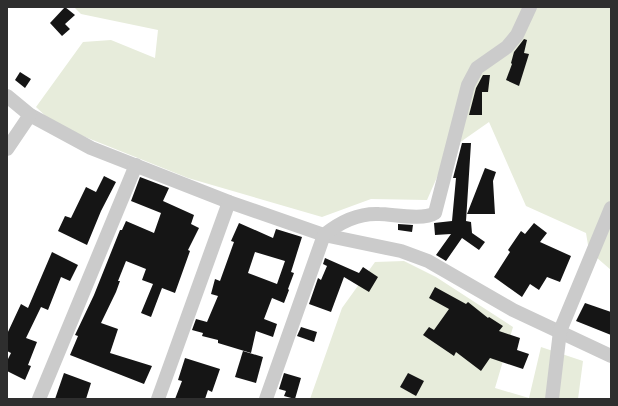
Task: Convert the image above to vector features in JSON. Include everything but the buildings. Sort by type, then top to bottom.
[{"type":"street","points":[[266,399],[324,235],[343,221],[361,215],[377,214],[430,216],[435,213],[468,86],[477,68],[507,47],[517,35],[530,7]]},
{"type":"street","points":[[7,96],[30,115],[90,148],[229,202],[324,235],[401,251],[428,261],[513,310],[611,356]]},
{"type":"street","points":[[7,149],[30,115]]},
{"type":"street","points":[[39,399],[136,165]]},
{"type":"street","points":[[158,399],[229,202]]},
{"type":"street","points":[[552,399],[560,331],[611,208]]},
{"type":"green space","points":[[74,7],[611,7],[611,270],[589,251],[586,233],[526,206],[489,122],[449,150],[427,200],[371,199],[322,217],[188,178],[55,125],[36,107],[83,42],[111,40],[155,58],[158,30],[81,14]]},
{"type":"green space","points":[[404,261],[436,277],[513,327],[495,388],[529,398],[541,347],[583,361],[578,399],[310,399],[342,308],[375,262]]}]
